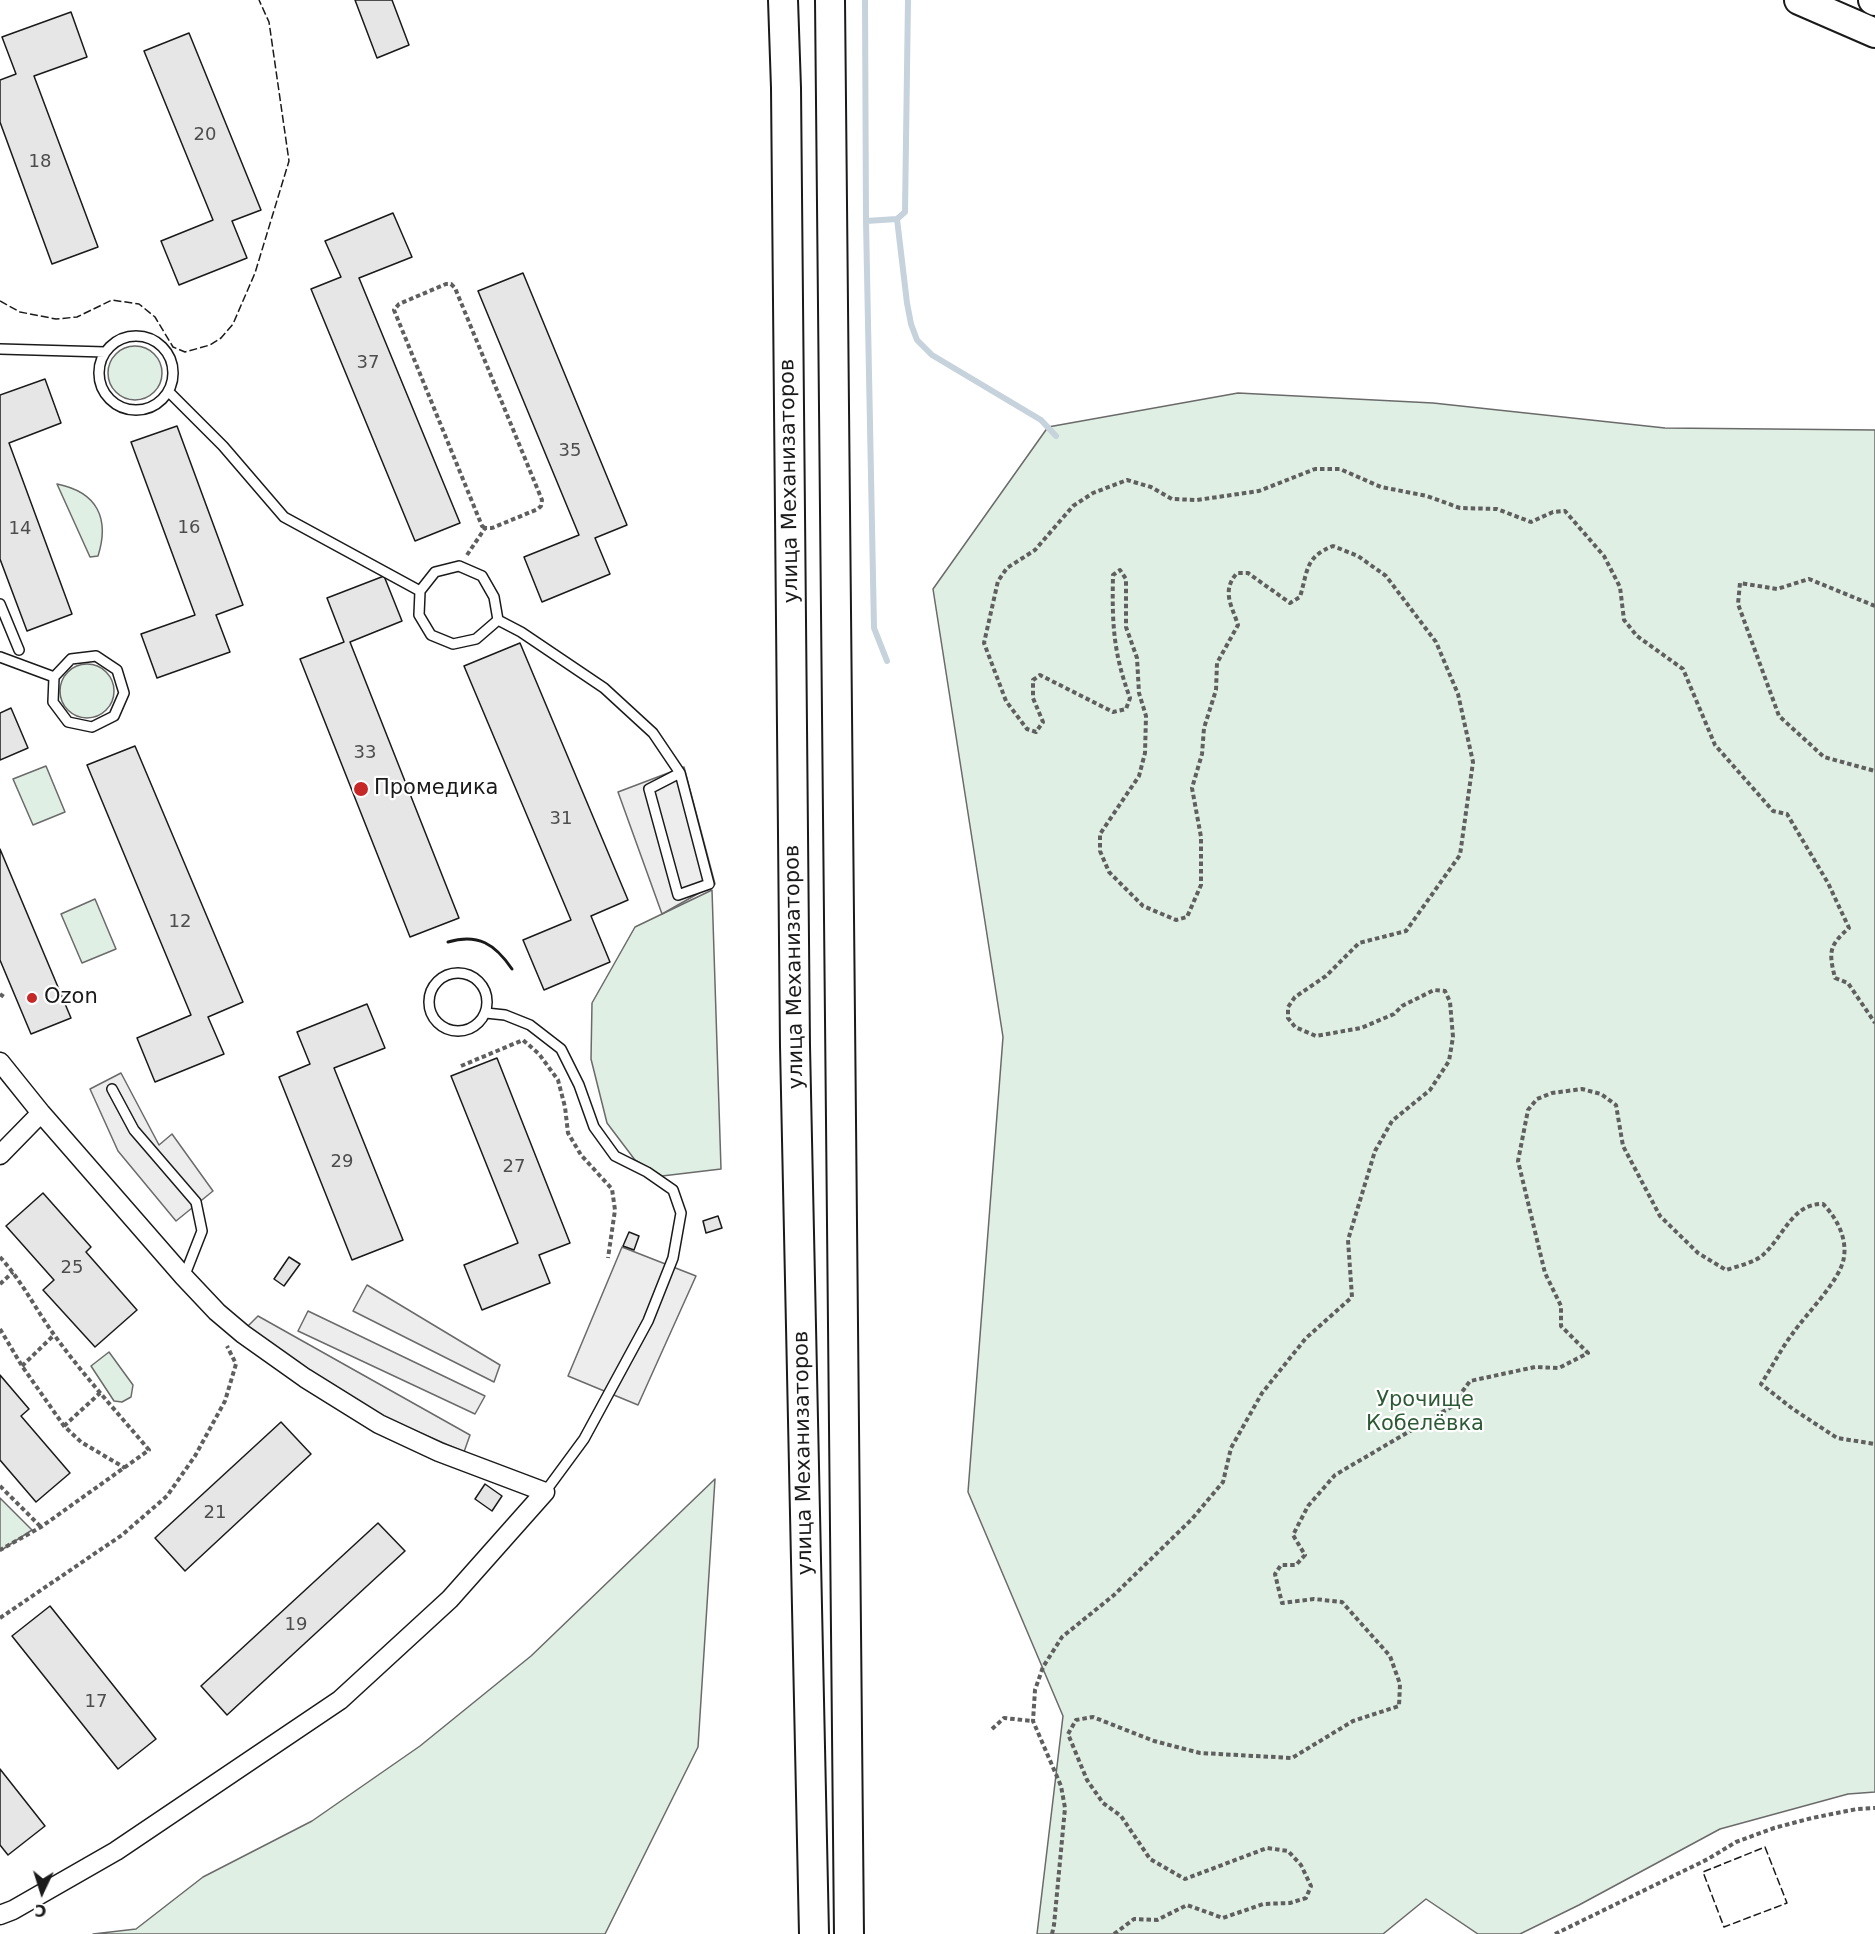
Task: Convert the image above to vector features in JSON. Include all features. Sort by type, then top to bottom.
[{"type":"main road","name":"улица Механизаторов","points":[[783,0],[786,88],[795,1058],[814,1934]]},
{"type":"main road","name":"улица Механизаторов","points":[[830,0],[849,1934]]},
{"type":"main road","points":[[1799,0],[1875,33]]},
{"type":"street","points":[[0,1062],[41,1113],[184,1277],[217,1312],[243,1334],[305,1378],[379,1424],[439,1452],[545,1492],[450,1599],[340,1700],[116,1851],[13,1910],[0,1915]]},
{"type":"street","points":[[0,1155],[41,1113]]},
{"type":"lane","points":[[138,336],[156,341],[169,355],[174,374],[168,392],[154,406],[135,410],[116,405],[103,390],[99,371],[105,352],[119,339],[138,336]]},
{"type":"lane","points":[[0,349],[105,352]]},
{"type":"lane","points":[[168,392],[223,446],[284,517],[420,591]]},
{"type":"lane","points":[[459,566],[482,576],[494,597],[498,620],[476,639],[453,644],[431,635],[419,615],[420,591],[435,572],[459,566]]},
{"type":"lane","points":[[0,604],[19,650]]},
{"type":"lane","points":[[498,620],[521,632],[604,688],[653,733],[680,773],[709,884],[678,895],[649,789],[680,773]]},
{"type":"lane","points":[[96,656],[117,670],[124,693],[114,716],[92,728],[68,722],[53,702],[54,677],[71,659],[96,656]]},
{"type":"lane","points":[[0,657],[54,677]]},
{"type":"lane","points":[[453,972],[474,976],[487,992],[486,1013],[472,1028],[452,1031],[434,1020],[428,1001],[435,981],[453,972]]},
{"type":"lane","points":[[486,1013],[505,1015],[530,1025],[561,1049],[579,1085],[594,1127],[615,1156],[647,1172],[673,1190],[681,1213],[673,1258],[648,1321],[584,1439],[545,1492]]},
{"type":"lane","points":[[112,1089],[134,1130],[196,1202],[202,1231],[184,1277]]},
{"type":"path","points":[[446,284],[452,284],[455,288],[542,500],[538,509],[492,528],[485,528],[477,515],[394,310],[399,304],[446,284]]},
{"type":"path","points":[[1052,1934],[1065,1808],[1061,1786],[1033,1721],[1035,1690],[1043,1667],[1062,1637],[1114,1594],[1192,1518],[1223,1482],[1230,1448],[1262,1393],[1306,1338],[1352,1297],[1348,1240],[1375,1151],[1392,1121],[1430,1090],[1449,1061],[1453,1037],[1450,1002],[1445,991],[1434,990],[1402,1006],[1394,1014],[1361,1028],[1316,1036],[1295,1027],[1288,1018],[1288,1007],[1295,997],[1326,976],[1359,943],[1406,931],[1460,855],[1473,762],[1458,694],[1436,642],[1386,576],[1358,556],[1333,546],[1317,553],[1310,562],[1300,597],[1290,603],[1248,573],[1237,573],[1229,582],[1228,595],[1238,625],[1217,663],[1216,690],[1204,728],[1202,754],[1192,788],[1201,837],[1202,885],[1187,917],[1176,920],[1143,906],[1109,872],[1100,851],[1100,834],[1139,776],[1145,753],[1146,716],[1140,693],[1137,658],[1126,627],[1126,579],[1120,570],[1113,575],[1112,621],[1119,668],[1130,698],[1126,709],[1113,712],[1040,675],[1033,680],[1033,698],[1043,722],[1036,732],[1026,729],[1006,701],[984,643],[998,581],[1007,568],[1035,550],[1073,506],[1093,493],[1127,480],[1151,487],[1172,499],[1197,500],[1259,491],[1315,469],[1340,469],[1381,487],[1427,496],[1460,508],[1497,509],[1531,522],[1553,512],[1565,511],[1604,556],[1620,587],[1624,620],[1637,636],[1683,669],[1715,746],[1773,811],[1787,814],[1828,883],[1849,928],[1835,940],[1830,955],[1835,978],[1848,983],[1875,1023]]},
{"type":"path","points":[[459,566],[485,528]]},
{"type":"path","points":[[1875,606],[1809,579],[1777,589],[1740,583],[1738,604],[1779,716],[1824,757],[1875,771]]},
{"type":"path","points":[[461,1066],[524,1040],[538,1054],[558,1080],[565,1107],[568,1133],[581,1155],[612,1189],[615,1210],[608,1257]]},
{"type":"path","points":[[1114,1934],[1134,1919],[1157,1920],[1187,1905],[1223,1918],[1263,1904],[1290,1903],[1306,1898],[1311,1886],[1301,1865],[1287,1851],[1267,1848],[1185,1880],[1150,1859],[1121,1816],[1103,1803],[1087,1780],[1068,1734],[1076,1720],[1093,1717],[1154,1741],[1200,1753],[1292,1758],[1353,1721],[1399,1707],[1400,1684],[1390,1656],[1342,1602],[1314,1599],[1282,1603],[1275,1574],[1281,1565],[1296,1565],[1305,1556],[1293,1535],[1308,1506],[1335,1475],[1451,1407],[1470,1381],[1535,1366],[1558,1368],[1588,1353],[1562,1326],[1561,1306],[1545,1274],[1518,1161],[1528,1110],[1537,1099],[1552,1093],[1582,1089],[1601,1094],[1616,1105],[1623,1146],[1660,1216],[1698,1253],[1726,1270],[1763,1256],[1799,1211],[1812,1203],[1823,1204],[1834,1215],[1843,1237],[1845,1258],[1836,1277],[1792,1334],[1761,1384],[1792,1409],[1837,1438],[1875,1444]]},
{"type":"path","points":[[0,1257],[14,1272],[54,1335],[100,1394],[149,1450],[41,1527],[0,1550]]},
{"type":"path","points":[[0,1284],[14,1272]]},
{"type":"path","points":[[0,1329],[22,1366],[64,1426],[81,1443],[126,1468]]},
{"type":"path","points":[[22,1366],[54,1335]]},
{"type":"path","points":[[0,1618],[122,1535],[167,1496],[195,1456],[225,1401],[236,1364],[222,1337]]},
{"type":"path","points":[[64,1426],[100,1394]]},
{"type":"path","points":[[0,1486],[41,1527]]},
{"type":"path","points":[[992,1729],[1004,1718],[1033,1721]]},
{"type":"path","points":[[1555,1934],[1708,1859],[1736,1842],[1774,1828],[1812,1818],[1857,1809],[1875,1808]]},
{"type":"green space","points":[[130,346],[140,346],[150,350],[158,358],[162,373],[158,388],[150,396],[140,400],[130,400],[120,396],[112,388],[108,378],[108,368],[112,358],[120,350]]},
{"type":"green space","name":"Урочище Кобелёвка","points":[[1238,393],[1433,403],[1665,428],[1875,430],[1875,1792],[1848,1794],[1720,1829],[1520,1934],[1478,1934],[1426,1899],[1383,1934],[1037,1934],[1063,1716],[968,1492],[1003,1037],[933,589],[1048,427]]},
{"type":"green space","points":[[57,484],[82,493],[97,509],[102,530],[98,556],[90,557]]},
{"type":"green space","points":[[82,664],[92,664],[102,668],[110,676],[114,691],[110,706],[102,714],[92,718],[82,718],[72,714],[64,706],[60,696],[60,686],[64,676],[72,668]]},
{"type":"green space","points":[[46,766],[65,812],[33,825],[13,779]]},
{"type":"green space","points":[[712,890],[721,1169],[662,1176],[635,1160],[607,1123],[591,1059],[592,1003],[635,927]]},
{"type":"green space","points":[[95,899],[116,949],[82,963],[61,914]]},
{"type":"green space","points":[[109,1352],[133,1385],[131,1397],[122,1402],[114,1401],[91,1366]]},
{"type":"green space","points":[[715,1479],[698,1747],[605,1934],[93,1934],[136,1929],[203,1877],[312,1821],[420,1746],[531,1656]]},
{"type":"green space","points":[[0,1498],[32,1530],[0,1551]]},
{"type":"shaded area","points":[[684,767],[715,884],[662,914],[618,792]]},
{"type":"shaded area","points":[[121,1073],[159,1145],[172,1134],[213,1191],[176,1221],[118,1151],[90,1089]]},
{"type":"shaded area","points":[[622,1247],[696,1276],[638,1405],[568,1376]]},
{"type":"shaded area","points":[[367,1285],[500,1365],[494,1382],[353,1311]]},
{"type":"shaded area","points":[[308,1311],[485,1396],[475,1414],[298,1331]]},
{"type":"shaded area","points":[[258,1316],[470,1435],[464,1452],[384,1417],[244,1330]]},
{"type":"building","points":[[355,0],[392,0],[409,45],[377,58]]},
{"type":"building","points":[[71,12],[87,57],[34,76],[98,247],[52,264],[0,122],[0,80],[16,74],[2,37]]},
{"type":"building","points":[[189,33],[261,210],[232,221],[247,258],[179,285],[161,241],[213,220],[144,51]]},
{"type":"building","points":[[393,213],[412,257],[359,278],[460,523],[415,541],[311,289],[341,277],[325,241]]},
{"type":"building","points":[[523,273],[627,525],[595,538],[610,574],[542,602],[524,557],[579,535],[478,291]]},
{"type":"building","points":[[45,379],[61,423],[9,443],[72,614],[27,631],[0,559],[0,395]]},
{"type":"building","points":[[177,426],[243,605],[216,615],[230,652],[157,678],[141,634],[195,615],[131,442]]},
{"type":"building","points":[[384,576],[402,621],[350,642],[459,918],[410,937],[300,659],[344,642],[327,598]]},
{"type":"building","points":[[520,643],[628,900],[591,916],[610,962],[544,990],[523,940],[571,920],[464,666]]},
{"type":"building","points":[[11,708],[28,748],[0,760],[0,713]]},
{"type":"building","points":[[135,746],[243,1002],[208,1017],[224,1054],[155,1082],[137,1038],[191,1015],[87,765]]},
{"type":"building","points":[[0,849],[71,1018],[31,1034],[0,960]]},
{"type":"building","points":[[367,1004],[385,1048],[334,1068],[403,1240],[352,1260],[279,1077],[310,1064],[297,1032]]},
{"type":"building","points":[[497,1058],[570,1243],[539,1255],[550,1283],[482,1310],[464,1265],[518,1243],[451,1076]]},
{"type":"building","points":[[43,1193],[91,1247],[86,1252],[137,1310],[95,1347],[43,1290],[54,1280],[6,1226]]},
{"type":"building","points":[[718,1216],[722,1228],[706,1233],[703,1221]]},
{"type":"building","points":[[629,1232],[639,1236],[634,1250],[623,1246]]},
{"type":"building","points":[[289,1257],[300,1264],[284,1286],[274,1279]]},
{"type":"building","points":[[0,1375],[29,1409],[21,1416],[70,1473],[36,1502],[0,1460]]},
{"type":"building","points":[[281,1422],[311,1454],[185,1571],[155,1538]]},
{"type":"building","points":[[485,1484],[502,1496],[492,1511],[475,1499]]},
{"type":"building","points":[[378,1523],[405,1551],[227,1715],[201,1686]]},
{"type":"building","points":[[50,1606],[156,1739],[118,1769],[12,1636]]},
{"type":"building","points":[[0,1769],[45,1826],[8,1855],[0,1845]]},
{"type":"waterway","points":[[865,0],[866,221]]},
{"type":"waterway","points":[[887,661],[874,628],[866,221],[897,219],[905,212],[908,0]]},
{"type":"waterway","points":[[897,219],[907,303],[917,340],[932,355],[1041,420],[1056,436]]},
{"type":"fence","points":[[0,301],[20,312],[56,319],[77,317],[112,300],[139,304],[155,317],[173,347],[185,352],[210,345],[221,338],[233,324],[255,273],[289,161],[269,22],[259,0]]},
{"type":"fence","points":[[1765,1847],[1787,1903],[1724,1927],[1703,1872],[1765,1847]]},
{"type":"wall","points":[[448,942],[468,939],[485,943],[499,953],[512,969]]},
{"type":"place","name":"Промедика","points":[[361,789]]},
{"type":"place","name":"Ozon","points":[[32,998]]}]
